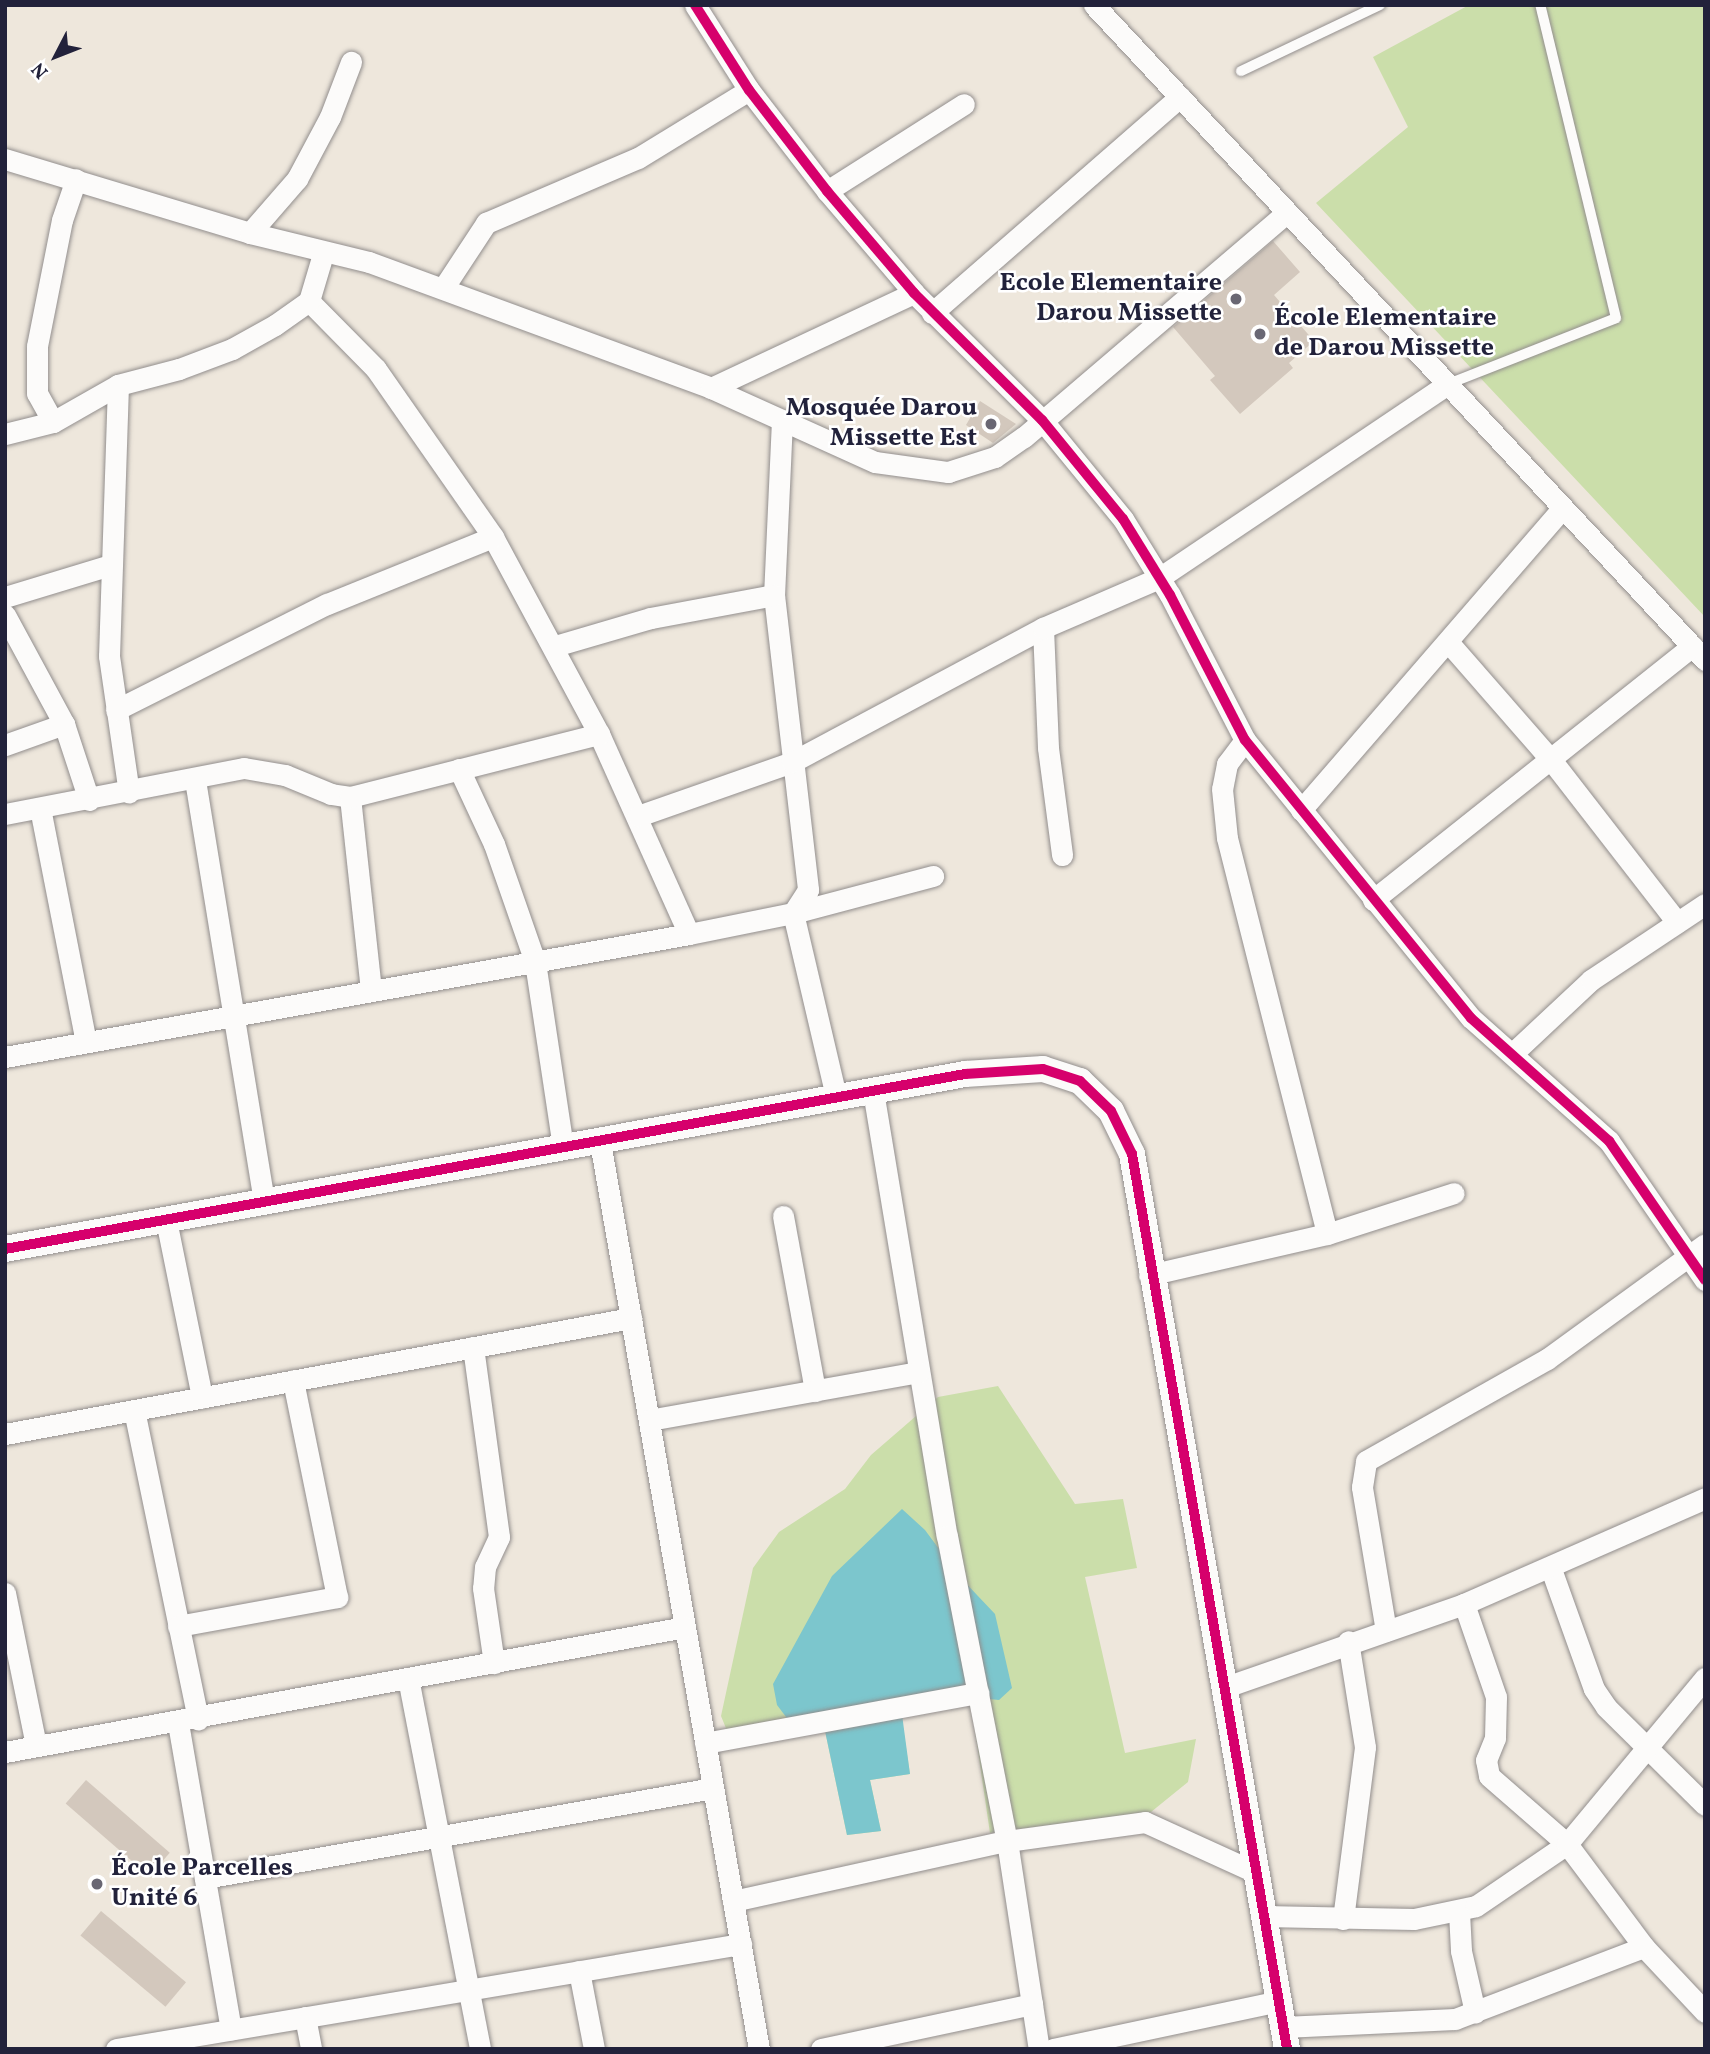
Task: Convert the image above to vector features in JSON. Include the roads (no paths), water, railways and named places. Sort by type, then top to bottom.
[{"type":"street","points":[[695,5],[749,90],[827,191],[932,313],[1041,419],[1123,519],[1158,578],[1245,740],[1471,1018],[1609,1141],[1698,1249],[1705,1280]]},
{"type":"street","points":[[1094,5],[1699,653],[1552,761],[1373,900]]},
{"type":"street","points":[[250,233],[298,179],[330,117],[351,62]]},
{"type":"street","points":[[444,287],[486,223],[638,158],[749,90]]},
{"type":"street","points":[[932,313],[1180,97]]},
{"type":"street","points":[[827,191],[964,104]]},
{"type":"street","points":[[5,159],[323,254],[369,262],[444,287],[711,388],[875,462],[948,472],[995,457],[1287,212]]},
{"type":"street","points":[[54,422],[37,393],[37,346],[62,220],[76,179]]},
{"type":"street","points":[[5,434],[54,422],[118,385],[232,349],[309,301],[323,254]]},
{"type":"street","points":[[711,388],[914,293]]},
{"type":"street","points":[[309,301],[376,369],[493,537],[555,646],[599,734],[689,934]]},
{"type":"street","points":[[638,816],[792,762],[1043,628],[1158,578],[1448,384]]},
{"type":"street","points":[[118,385],[109,656],[129,793]]},
{"type":"street","points":[[782,420],[774,595],[808,890],[793,914],[836,1097]]},
{"type":"street","points":[[1301,810],[1449,643],[1563,508]]},
{"type":"street","points":[[116,710],[327,604],[493,537]]},
{"type":"street","points":[[5,597],[110,565]]},
{"type":"street","points":[[555,646],[651,618],[774,595]]},
{"type":"street","points":[[5,615],[64,724],[89,800]]},
{"type":"street","points":[[1043,628],[1048,748],[1062,855]]},
{"type":"street","points":[[1449,643],[1552,761],[1677,922]]},
{"type":"street","points":[[5,744],[64,724]]},
{"type":"street","points":[[5,814],[129,793],[244,768],[262,770],[350,797],[599,734]]},
{"type":"street","points":[[1245,740],[1227,764],[1222,789],[1227,838],[1327,1234]]},
{"type":"street","points":[[458,769],[494,844],[536,962],[563,1148]]},
{"type":"street","points":[[195,780],[264,1202]]},
{"type":"street","points":[[350,797],[371,991]]},
{"type":"street","points":[[40,808],[86,1042]]},
{"type":"street","points":[[5,1057],[793,914],[933,876]]},
{"type":"street","points":[[1513,1053],[1591,980],[1705,904]]},
{"type":"street","points":[[5,1249],[836,1097],[1012,1068],[1055,1071],[1080,1081],[1111,1111],[1125,1134],[1137,1184],[1149,1275],[1285,2038],[1455,2019],[1644,1947]]},
{"type":"street","points":[[873,1091],[919,1372],[1007,1841],[1040,2049]]},
{"type":"street","points":[[600,1142],[760,2049]]},
{"type":"street","points":[[1149,1275],[1327,1234],[1454,1194]]},
{"type":"street","points":[[783,1216],[815,1391]]},
{"type":"street","points":[[166,1220],[202,1397]]},
{"type":"street","points":[[1386,1631],[1362,1487],[1366,1461],[1547,1359],[1698,1249]]},
{"type":"street","points":[[5,1434],[631,1318]]},
{"type":"street","points":[[472,1347],[499,1537],[485,1567],[483,1588],[494,1663]]},
{"type":"street","points":[[649,1420],[919,1372]]},
{"type":"street","points":[[178,1626],[337,1597],[293,1380]]},
{"type":"street","points":[[134,1410],[178,1626],[205,1878],[231,2029]]},
{"type":"street","points":[[1223,1688],[1348,1641],[1464,1604],[1551,1569],[1705,1497]]},
{"type":"street","points":[[1551,1569],[1594,1689],[1705,1805]]},
{"type":"street","points":[[5,1592],[36,1746]]},
{"type":"street","points":[[1464,1604],[1496,1697],[1495,1738],[1486,1760],[1489,1776],[1567,1844],[1644,1947],[1705,2012]]},
{"type":"street","points":[[5,1752],[188,1721],[685,1627]]},
{"type":"street","points":[[1343,1919],[1365,1747],[1348,1641]]},
{"type":"street","points":[[408,1678],[480,2049]]},
{"type":"street","points":[[1263,1916],[1414,1919],[1459,1912],[1567,1844],[1705,1678]]},
{"type":"street","points":[[705,1742],[978,1693]]},
{"type":"street","points":[[205,1878],[713,1788]]},
{"type":"street","points":[[733,1901],[1007,1841],[1145,1822],[1257,1873]]},
{"type":"street","points":[[1459,1912],[1461,1951],[1475,2012]]},
{"type":"street","points":[[116,2049],[141,2047],[231,2029],[741,1944]]},
{"type":"street","points":[[579,1971],[594,2049]]},
{"type":"street","points":[[1052,2049],[1278,2001]]},
{"type":"street","points":[[821,2049],[882,2042],[1032,2004]]},
{"type":"street","points":[[305,2017],[311,2049]]},
{"type":"lane","points":[[1241,71],[1380,5]]},
{"type":"lane","points":[[1448,384],[1616,318],[1541,5]]},
{"type":"water","points":[[902,1509],[925,1530],[959,1576],[995,1614],[1012,1688],[999,1700],[970,1697],[901,1707],[910,1774],[870,1780],[881,1831],[847,1835],[825,1731],[799,1734],[777,1705],[773,1684],[832,1576]]},
{"type":"place","name":"Ecole Elementaire Darou Missette","points":[[1236,299]]},
{"type":"place","name":"École Elementaire de Darou Missette","points":[[1260,334]]},
{"type":"place","name":"Mosquée Darou Missette Est","points":[[991,424]]},
{"type":"place","name":"École Parcelles Unité 6","points":[[97,1884]]}]
